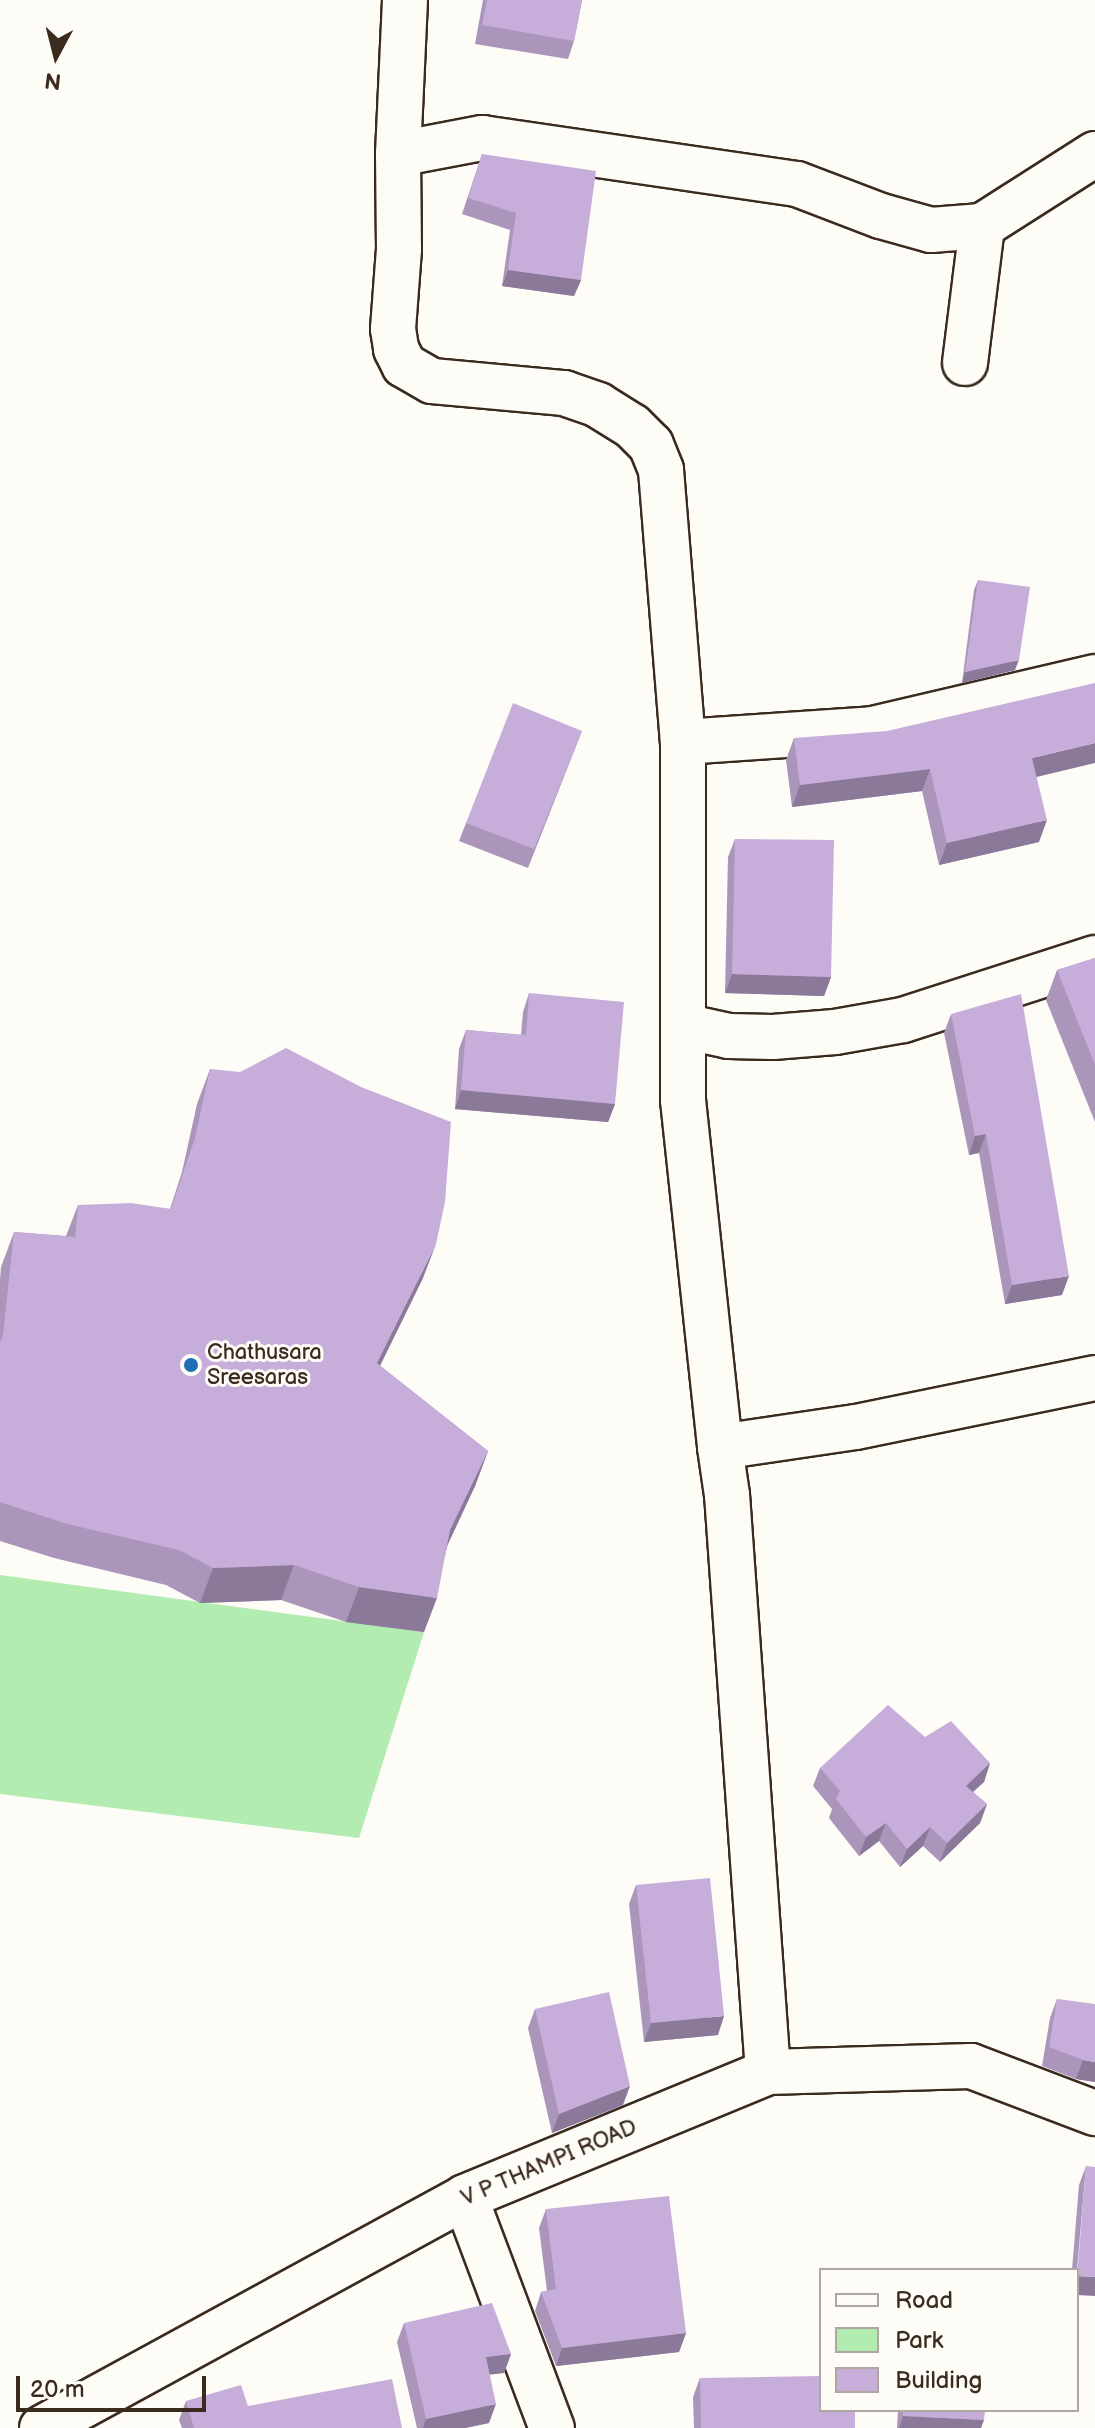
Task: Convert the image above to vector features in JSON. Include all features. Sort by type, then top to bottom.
[{"type":"street","points":[[405,0],[398,154],[399,249],[393,329],[396,349],[404,365],[432,381],[564,393],[598,405],[632,426],[651,445],[661,470],[683,742],[683,1100],[727,1495],[768,2072]]},
{"type":"street","points":[[398,154],[482,138],[797,184],[881,216],[931,230],[982,226],[1095,154]]},
{"type":"street","points":[[965,363],[982,226]]},
{"type":"street","points":[[683,742],[873,729],[1095,677]]},
{"type":"street","points":[[683,1026],[729,1036],[773,1037],[835,1032],[903,1020],[1095,958]]},
{"type":"street","points":[[720,1447],[856,1427],[1095,1378]]},
{"type":"street","name":"V P THAMPI ROAD","points":[[42,2428],[465,2197],[768,2072],[971,2066],[1095,2113]]},
{"type":"street","points":[[465,2197],[552,2428]]},
{"type":"green space","points":[[0,1575],[424,1632],[359,1838],[0,1794]]},
{"type":"building","points":[[487,0],[582,0],[574,41],[482,25]]},
{"type":"building","points":[[482,154],[596,171],[581,280],[508,270],[516,213],[468,198]]},
{"type":"building","points":[[978,580],[1030,587],[1019,660],[965,672]]},
{"type":"building","points":[[1095,683],[1095,743],[1032,758],[1047,820],[947,843],[930,769],[800,785],[794,738],[887,731]]},
{"type":"building","points":[[513,703],[582,731],[534,849],[466,823]]},
{"type":"building","points":[[735,839],[834,840],[831,977],[732,974]]},
{"type":"building","points":[[1095,958],[1095,1065],[1057,970]]},
{"type":"building","points":[[529,993],[624,1002],[615,1104],[461,1090],[466,1030],[526,1035]]},
{"type":"building","points":[[1021,994],[1069,1276],[1012,1285],[986,1134],[975,1136],[951,1014]]},
{"type":"building","name":"Chathusara Sreesaras","points":[[286,1048],[361,1087],[451,1122],[445,1202],[436,1244],[377,1363],[488,1451],[450,1530],[437,1598],[359,1587],[294,1565],[213,1568],[179,1550],[67,1524],[0,1502],[0,1342],[14,1232],[75,1237],[78,1205],[131,1203],[171,1209],[195,1138],[210,1069],[240,1072]]},
{"type":"building","points":[[888,1705],[925,1737],[951,1721],[990,1763],[966,1786],[987,1804],[947,1843],[930,1827],[907,1849],[886,1823],[866,1837],[836,1799],[840,1791],[820,1768]]},
{"type":"building","points":[[710,1878],[724,2016],[651,2023],[636,1885]]},
{"type":"building","points":[[609,1992],[630,2086],[559,2114],[535,2009]]},
{"type":"building","points":[[1057,1999],[1095,2004],[1095,2062],[1049,2047]]},
{"type":"building","points":[[1086,2166],[1095,2167],[1095,2277],[1079,2276]]},
{"type":"building","points":[[669,2196],[686,2333],[562,2348],[541,2292],[556,2289],[546,2209]]},
{"type":"building","points":[[492,2303],[511,2354],[486,2357],[496,2404],[426,2419],[404,2323]]},
{"type":"building","points":[[819,2376],[819,2412],[855,2412],[855,2428],[701,2428],[700,2378]]},
{"type":"building","points":[[392,2379],[402,2428],[194,2428],[186,2401],[241,2385],[248,2406]]},
{"type":"building","points":[[903,2412],[985,2412],[984,2420],[903,2416]]},
{"type":"place","name":"Chathusara Sreesaras","points":[[191,1365]]}]
